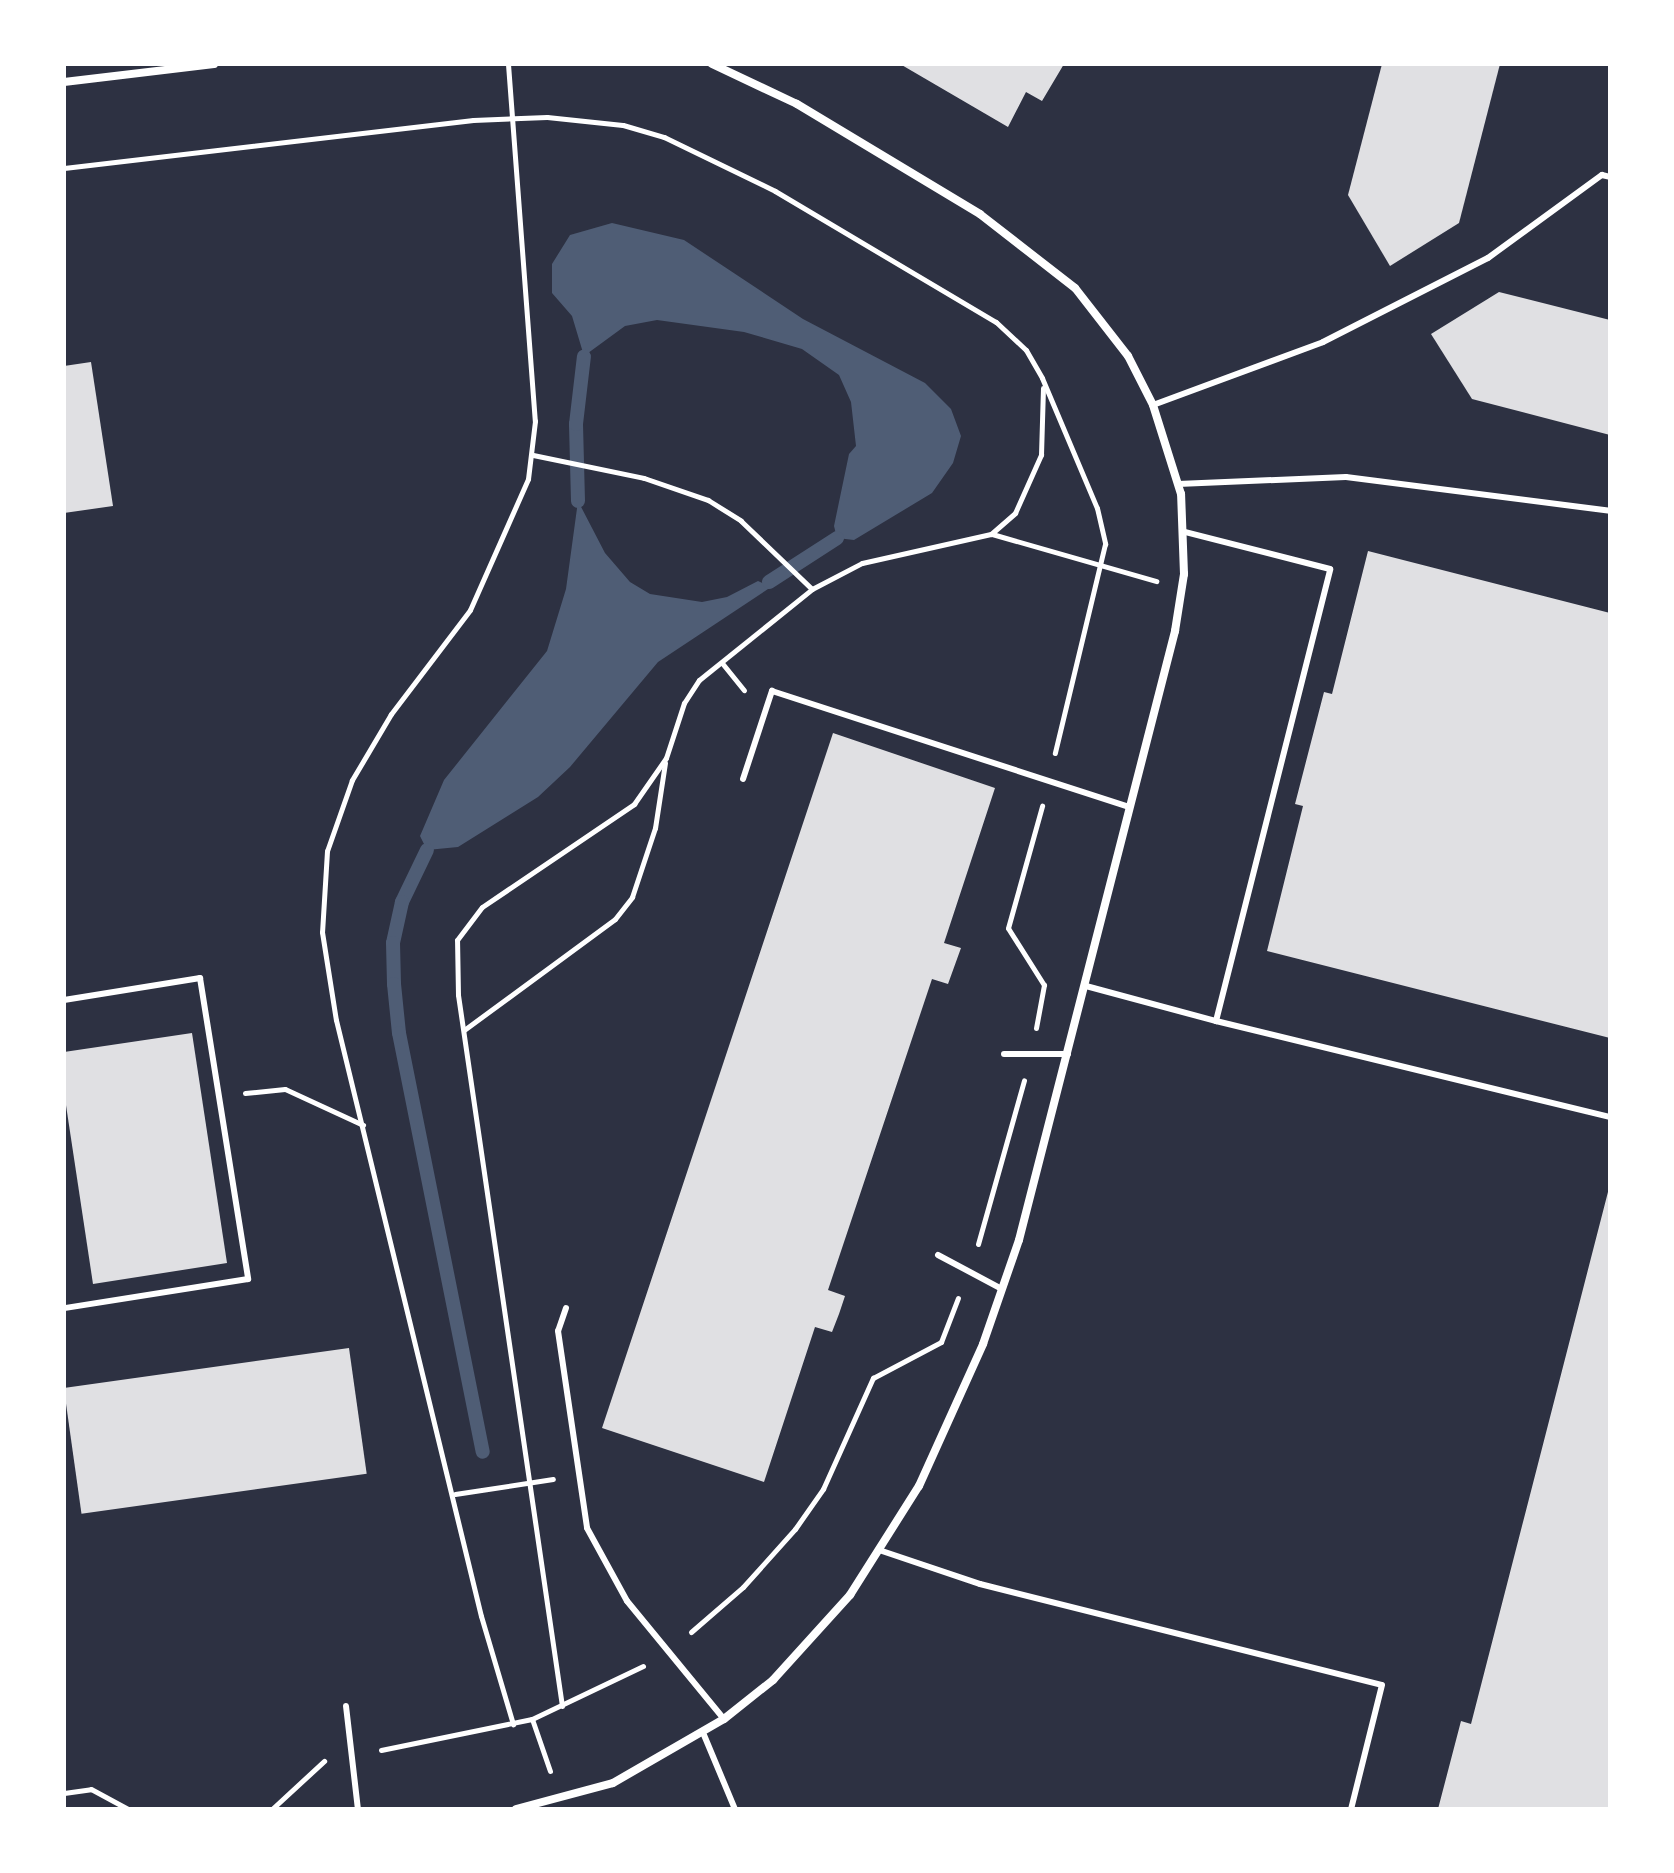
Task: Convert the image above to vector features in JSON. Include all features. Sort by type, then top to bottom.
[{"type":"street","points":[[64,82],[214,64]]},
{"type":"street","points":[[516,1809],[559,1800],[613,1783],[704,1735],[814,1639],[882,1551],[956,1409],[1002,1289],[1086,986],[1181,588],[1185,532],[1178,484],[1153,405],[1128,356],[1093,310],[1019,240],[797,104],[712,64]]},
{"type":"lane","points":[[1153,405],[1323,342],[1488,258],[1602,175],[1610,177]]},
{"type":"lane","points":[[1178,484],[1346,477],[1610,511]]},
{"type":"lane","points":[[1185,532],[1330,569],[1216,1021]]},
{"type":"lane","points":[[743,779],[772,691],[1130,807]]},
{"type":"lane","points":[[64,1000],[200,978],[248,1279],[64,1308]]},
{"type":"lane","points":[[1086,986],[1216,1021],[1610,1117]]},
{"type":"lane","points":[[1004,1054],[1068,1054]]},
{"type":"lane","points":[[938,1255],[1002,1289]]},
{"type":"lane","points":[[566,1308],[558,1331],[587,1528],[602,1564],[666,1652],[724,1719]]},
{"type":"lane","points":[[882,1551],[980,1584],[1382,1685],[1351,1809]]},
{"type":"lane","points":[[346,1706],[358,1809]]},
{"type":"lane","points":[[704,1735],[735,1809]]},
{"type":"path","points":[[508,64],[533,455],[521,500],[470,610],[372,746],[337,812],[327,851],[322,932],[327,976],[455,1494],[481,1616],[513,1724]]},
{"type":"path","points":[[64,168],[513,117],[583,118],[623,125],[701,152],[996,322],[1026,350],[1042,378],[1097,508],[1105,544],[1049,781],[1008,928],[1044,985],[1031,1053],[969,1271],[941,1342],[873,1378],[823,1489],[795,1529],[723,1605],[666,1652],[532,1719],[326,1760],[272,1809]]},
{"type":"path","points":[[463,1030],[615,919],[632,897],[655,828],[666,758],[684,703],[699,680],[810,586],[862,563],[991,534],[1015,513],[1041,455],[1042,378]]},
{"type":"path","points":[[533,455],[610,474],[644,478],[708,500],[741,521],[810,586]]},
{"type":"path","points":[[991,534],[1181,588]]},
{"type":"path","points":[[562,1706],[454,960],[468,921],[514,883],[634,804],[666,758]]},
{"type":"path","points":[[219,1096],[285,1089],[364,1125]]},
{"type":"path","points":[[455,1494],[579,1475]]},
{"type":"path","points":[[532,1719],[559,1800]]},
{"type":"path","points":[[64,1793],[91,1789],[128,1809]]},
{"type":"water","points":[[612,223],[684,240],[803,319],[925,383],[951,409],[961,436],[953,463],[932,493],[854,540],[837,538],[834,526],[849,454],[856,446],[851,402],[839,375],[802,349],[744,332],[657,320],[625,326],[584,356],[572,316],[552,293],[552,264],[570,235]]},
{"type":"water","points":[[578,501],[605,553],[630,582],[650,594],[702,602],[727,597],[758,581],[771,587],[658,662],[570,767],[538,797],[458,847],[427,850],[420,836],[444,780],[547,651],[566,589]]},
{"type":"building","points":[[900,64],[1064,64],[1042,101],[1026,92],[1008,127]]},
{"type":"building","points":[[1382,64],[1500,64],[1459,223],[1390,266],[1348,195]]},
{"type":"building","points":[[1499,292],[1610,320],[1610,435],[1472,399],[1431,334]]},
{"type":"building","points":[[91,362],[113,506],[64,513],[64,366]]},
{"type":"building","points":[[1368,551],[1610,613],[1610,1038],[1267,951],[1303,806],[1295,804],[1324,692],[1332,694]]},
{"type":"building","points":[[833,733],[995,788],[944,943],[961,948],[948,984],[932,979],[828,1290],[845,1296],[839,1314],[832,1332],[815,1327],[764,1482],[602,1428]]},
{"type":"building","points":[[192,1033],[227,1263],[93,1284],[64,1092],[64,1052]]},
{"type":"building","points":[[1609,1188],[1610,1809],[1438,1809],[1461,1721],[1471,1724]]},
{"type":"building","points":[[349,1348],[367,1474],[81,1514],[64,1388]]},
{"type":"waterway","points":[[578,501],[576,424],[584,356]]},
{"type":"waterway","points":[[769,582],[837,538]]},
{"type":"waterway","points":[[427,850],[402,902],[393,943],[394,984],[399,1033],[483,1452]]}]
